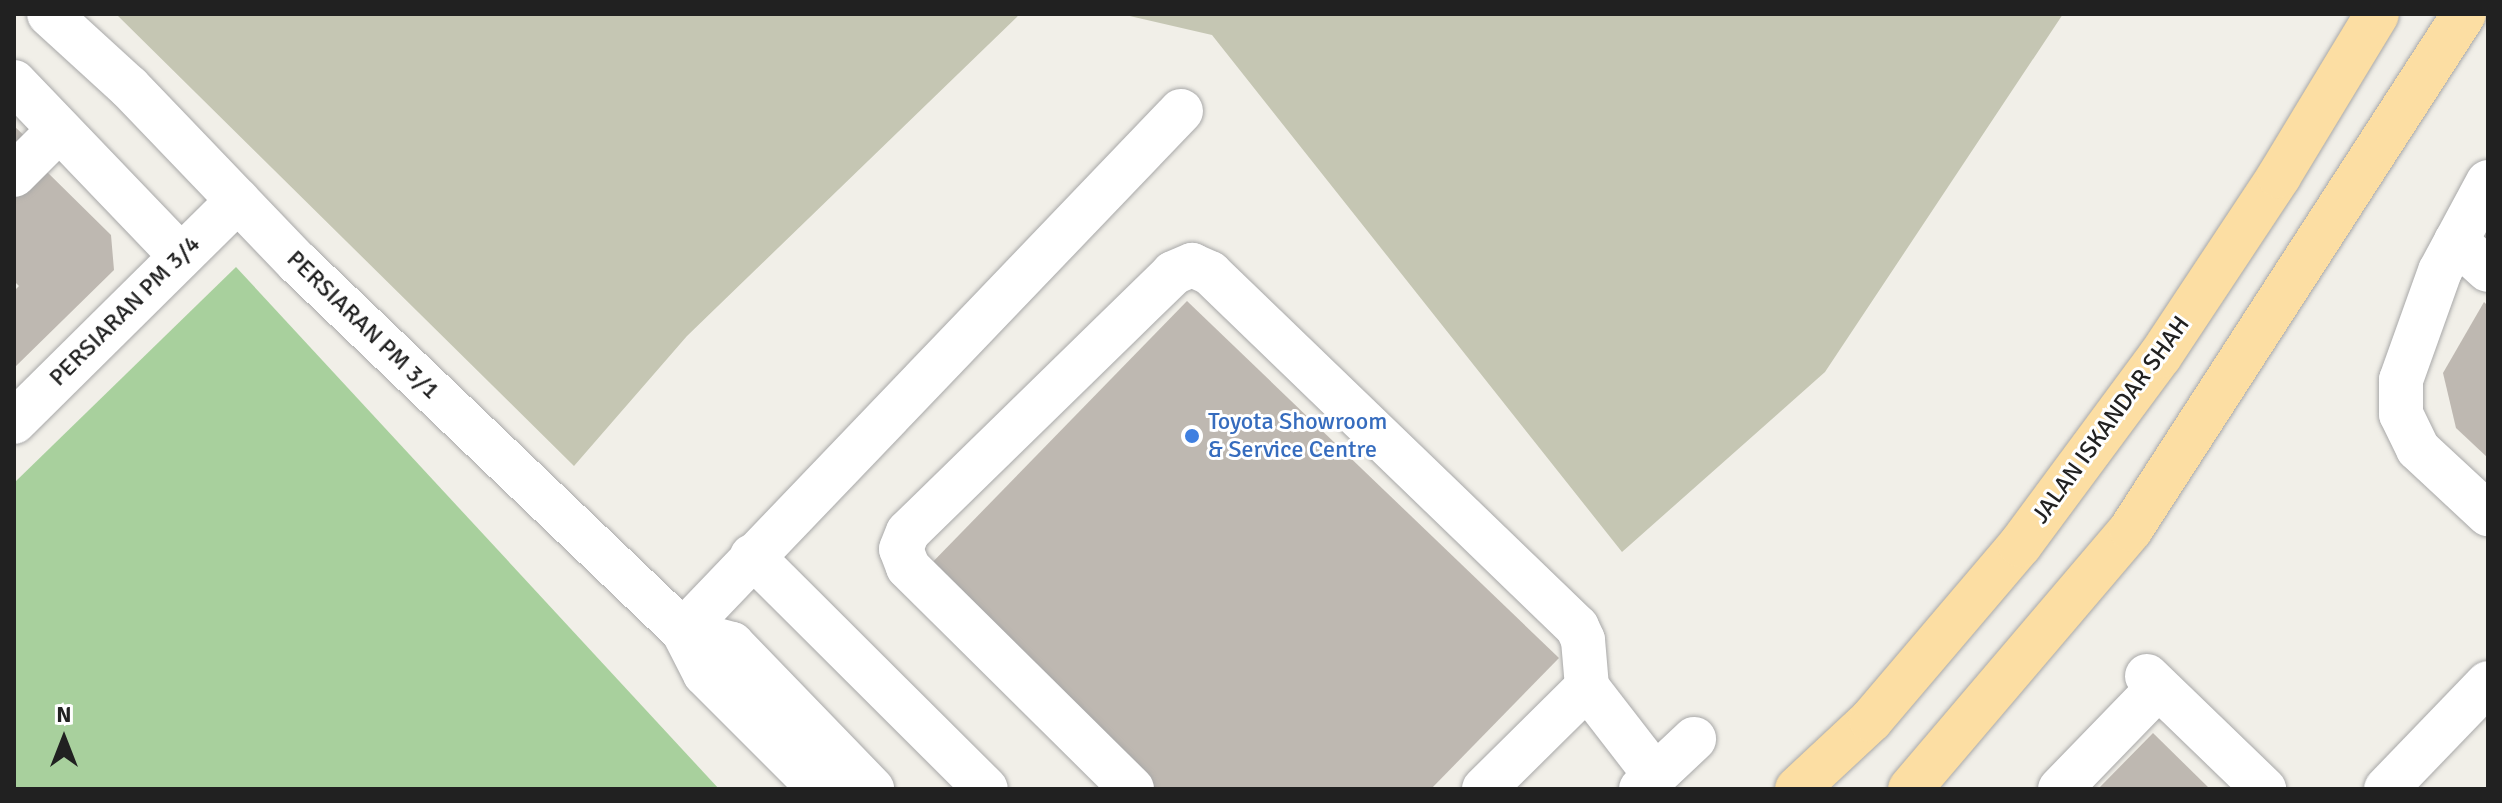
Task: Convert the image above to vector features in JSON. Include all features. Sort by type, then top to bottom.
[{"type":"main road","name":"JALAN ISKANDAR SHAH","points":[[1797,789],[1871,720],[2020,545],[2160,356],[2279,176],[2377,14]]},
{"type":"main road","points":[[1910,789],[2131,529],[2464,14]]},
{"type":"street","name":"PERSIARAN PM 3/1","points":[[49,14],[129,87],[238,200],[683,631],[705,674],[820,789]]},
{"type":"street","points":[[14,82],[180,255]]},
{"type":"street","points":[[683,631],[1181,111]]},
{"type":"street","points":[[14,175],[59,130]]},
{"type":"street","points":[[2488,182],[2456,241],[2411,346],[2401,380],[2401,414],[2418,449],[2488,514]]},
{"type":"street","name":"PERSIARAN PM 3/4","points":[[14,422],[238,200]]},
{"type":"street","points":[[2456,241],[2488,270]]},
{"type":"street","points":[[1132,789],[908,567],[901,549],[908,532],[1173,273],[1192,265],[1210,273],[1577,627],[1583,640],[1587,687],[1648,782],[1694,739]]},
{"type":"street","points":[[752,556],[986,789]]},
{"type":"street","name":"PERSIARAN PM 3/1","points":[[683,631],[732,644],[872,789]]},
{"type":"street","points":[[2060,789],[2152,682],[2264,789]]},
{"type":"street","points":[[2386,789],[2488,683]]},
{"type":"street","points":[[1484,789],[1587,687]]},
{"type":"shaded area","points":[[116,14],[1020,14],[687,336],[574,466]]},
{"type":"shaded area","points":[[1121,14],[2063,14],[1825,372],[1622,552],[1212,35]]},
{"type":"green space","points":[[236,267],[719,789],[14,789],[14,483]]},
{"type":"building","points":[[14,126],[32,143],[14,160]]},
{"type":"building","points":[[43,168],[111,235],[114,270],[14,368],[14,291],[19,286],[14,281],[14,196]]},
{"type":"building","name":"Toyota Showroom & Service Centre","points":[[1187,301],[1559,658],[1431,789],[1149,789],[923,572]]},
{"type":"building","points":[[2484,302],[2488,306],[2488,458],[2456,428],[2443,373]]},
{"type":"building","points":[[2153,733],[2210,789],[2098,789]]},
{"type":"place","name":"Toyota Showroom & Service Centre","points":[[1192,436]]}]
